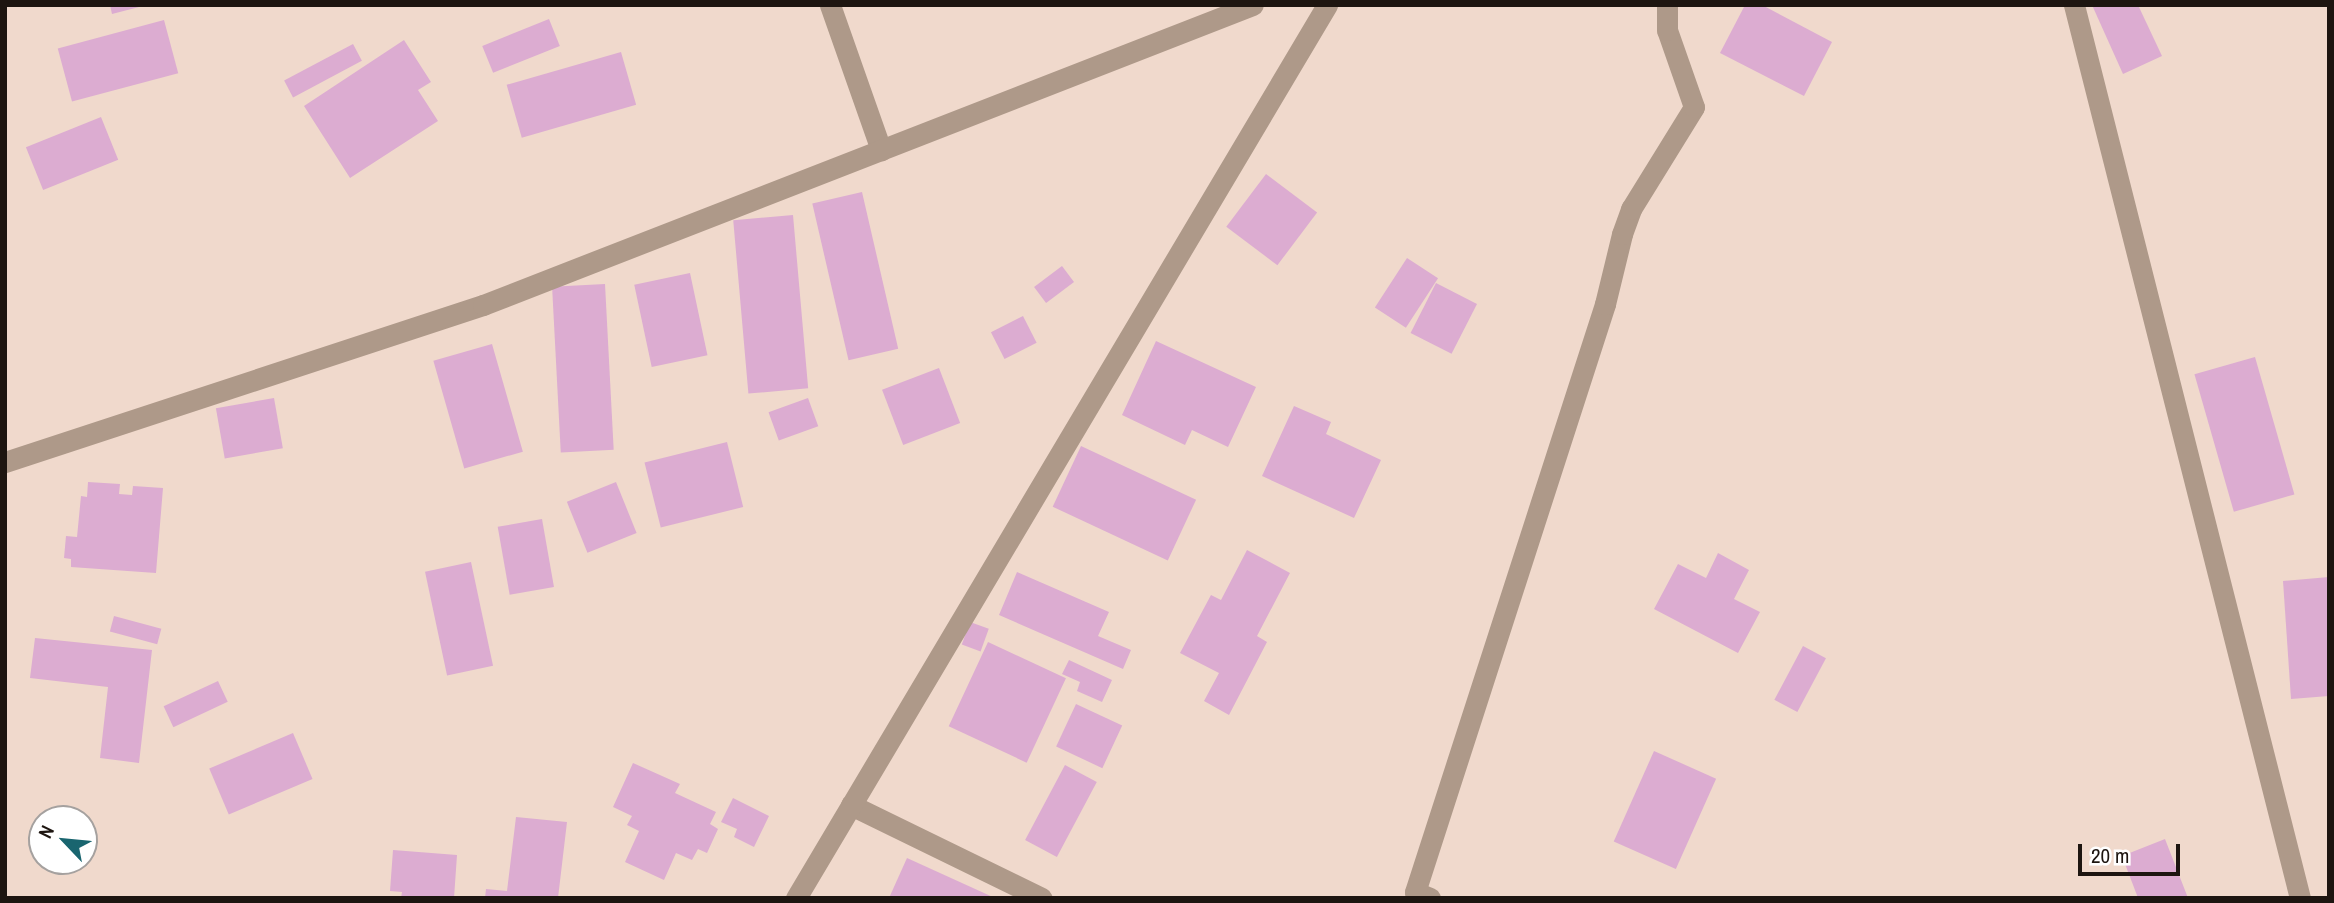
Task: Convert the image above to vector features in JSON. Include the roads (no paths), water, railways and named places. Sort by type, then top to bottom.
[{"type":"street","points":[[830,5],[881,150]]},
{"type":"street","points":[[5,462],[483,305],[1253,5]]},
{"type":"street","points":[[796,898],[1327,5]]},
{"type":"street","points":[[1419,896],[1605,304],[1622,234],[1631,209],[1694,107],[1667,30],[1667,5]]},
{"type":"street","points":[[2074,5],[2300,898]]},
{"type":"street","points":[[851,805],[1042,898]]}]
